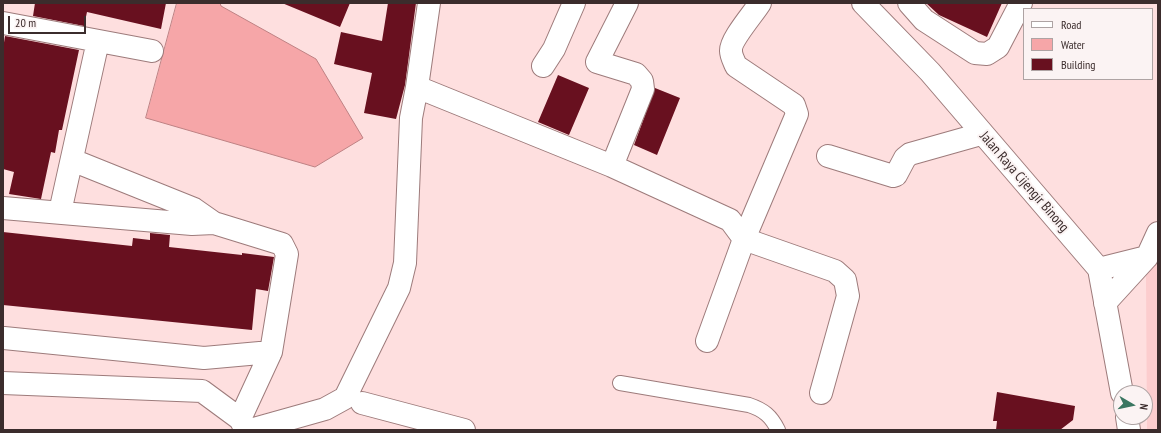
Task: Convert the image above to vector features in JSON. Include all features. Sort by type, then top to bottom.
[{"type":"street","points":[[245,426],[325,408],[345,398],[399,288],[405,263],[411,118],[418,87],[429,3]]},
{"type":"street","points":[[543,66],[554,49],[574,3]]},
{"type":"street","points":[[612,166],[643,89],[642,81],[636,74],[598,62],[627,3]]},
{"type":"street","points":[[707,341],[744,239],[797,114],[794,105],[736,66],[732,58],[730,50],[735,40],[760,3]]},
{"type":"street","name":"Jalan Raya Cijengir Binong","points":[[863,3],[930,72],[981,134],[1099,269],[1121,385]]},
{"type":"street","points":[[909,3],[924,20],[975,53],[987,54],[998,47],[1021,3]]},
{"type":"street","points":[[3,23],[152,52]]},
{"type":"street","points":[[60,212],[98,41]]},
{"type":"street","points":[[418,87],[612,166],[730,220],[744,239],[835,271],[845,280],[848,296],[821,393]]},
{"type":"street","points":[[828,156],[894,176],[905,158],[910,154],[981,134]]},
{"type":"street","points":[[72,160],[194,209],[214,223],[282,244],[287,254],[271,352],[245,426]]},
{"type":"street","points":[[3,208],[192,224],[214,223]]},
{"type":"street","points":[[1106,303],[1152,260],[1158,233]]},
{"type":"street","points":[[1099,269],[1152,260]]},
{"type":"street","points":[[4,338],[204,358],[271,352]]},
{"type":"street","points":[[202,391],[204,358]]},
{"type":"street","points":[[3,384],[202,391],[245,426]]},
{"type":"street","points":[[362,403],[464,430]]},
{"type":"lane","points":[[620,383],[749,405],[761,409],[772,418],[778,430]]},
{"type":"shaded area","points":[[1158,252],[1158,430],[1147,430],[1147,425],[1153,425],[1153,385],[1147,385],[1146,276]]},
{"type":"water","points":[[177,3],[220,3],[221,6],[316,59],[363,138],[315,167],[146,118]]},
{"type":"building","points":[[35,3],[166,3],[161,29],[87,12],[84,26],[33,16]]},
{"type":"building","points":[[282,3],[350,3],[340,27]]},
{"type":"building","points":[[388,3],[416,3],[405,85],[396,119],[364,113],[372,73],[334,64],[341,32],[382,41]]},
{"type":"building","points":[[926,3],[1002,3],[987,37],[939,15]]},
{"type":"building","points":[[5,36],[79,50],[62,130],[59,130],[55,153],[51,152],[41,199],[9,194],[14,172],[3,169],[3,49]]},
{"type":"building","points":[[558,75],[589,88],[569,135],[538,122]]},
{"type":"building","points":[[655,88],[680,98],[657,155],[634,145]]},
{"type":"building","points":[[3,232],[132,246],[133,238],[150,240],[150,233],[170,235],[169,247],[274,257],[268,291],[256,289],[252,330],[3,305]]},
{"type":"building","points":[[997,392],[1075,406],[1073,420],[1060,430],[996,430],[997,421],[993,421]]}]
